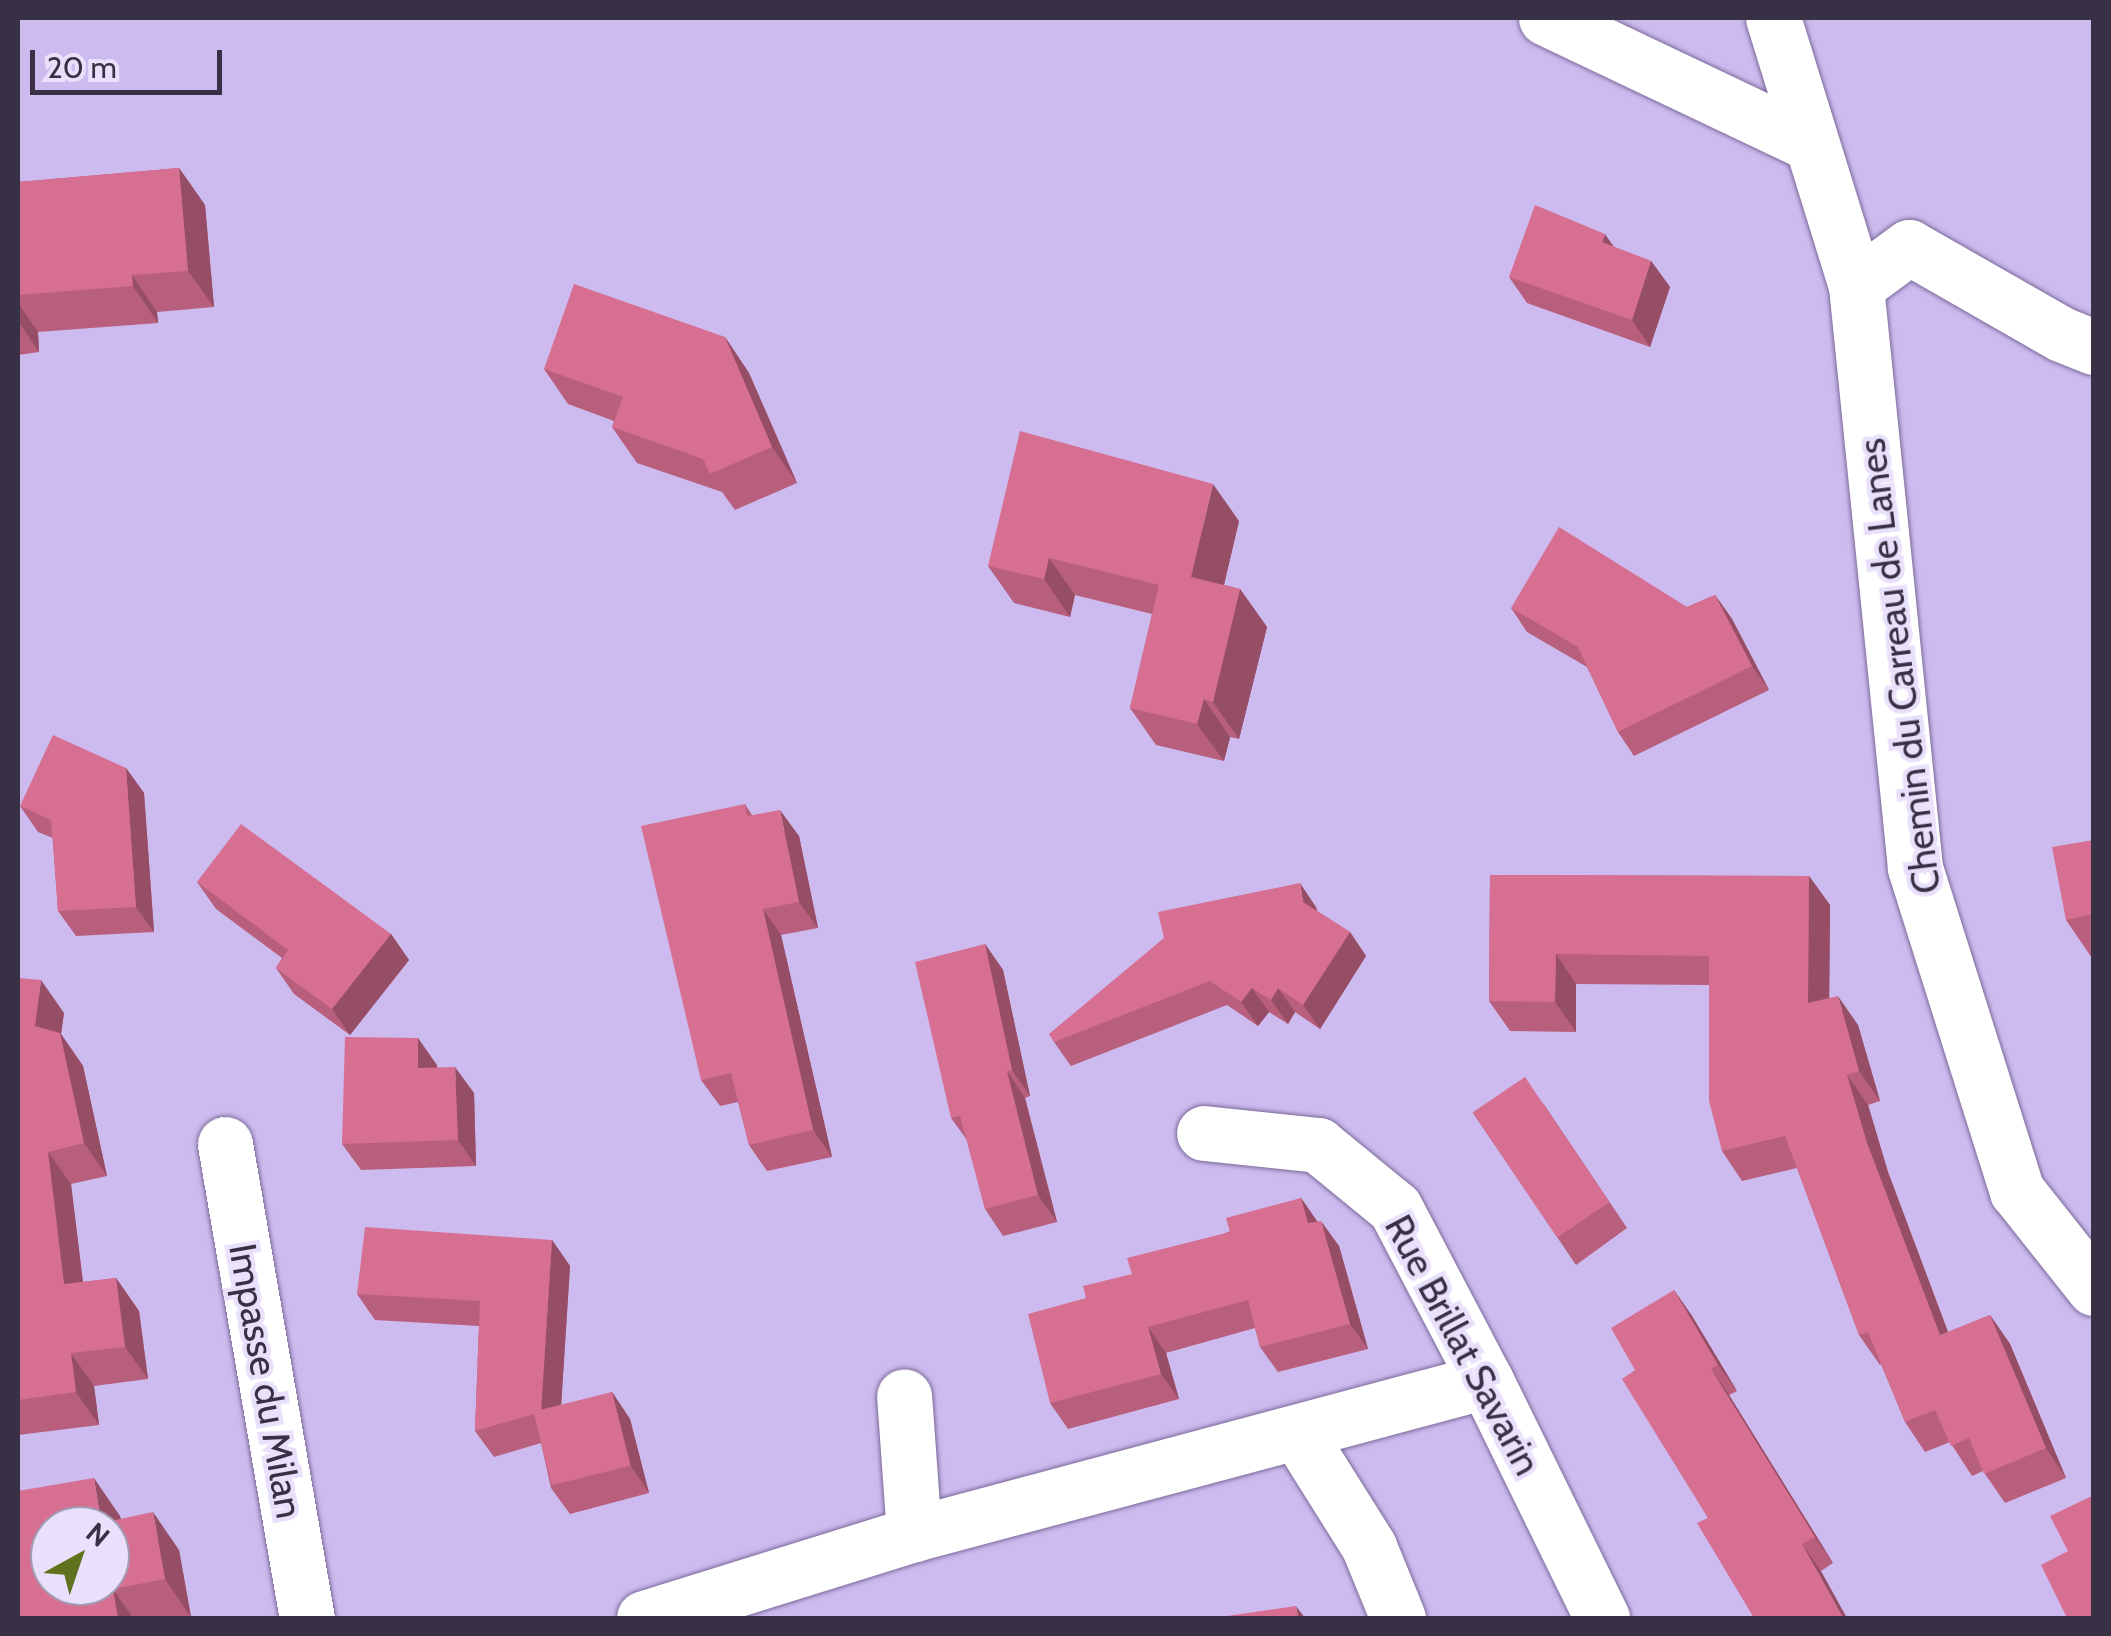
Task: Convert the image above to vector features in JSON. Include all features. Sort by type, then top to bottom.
[{"type":"street","points":[[1546,18],[1812,144]]},
{"type":"street","name":"Chemin du Carreau de Lanes","points":[[1773,18],[1856,286],[1915,868],[2017,1191],[2094,1288]]},
{"type":"street","points":[[1856,286],[1909,247],[2062,334],[2094,346]]},
{"type":"street","name":"Rue Brillat Savarin","points":[[1204,1133],[1318,1145],[1396,1208],[1602,1618]]},
{"type":"street","name":"Impasse du Milan","points":[[226,1144],[307,1618]]},
{"type":"street","points":[[644,1618],[914,1534],[1486,1381]]},
{"type":"street","points":[[904,1396],[914,1534]]},
{"type":"street","points":[[1297,1432],[1369,1547],[1398,1618]]},
{"type":"building","points":[[179,168],[188,271],[132,275],[133,286],[18,295],[18,182]]},
{"type":"building","points":[[1535,205],[1605,234],[1602,242],[1651,261],[1632,320],[1509,277]]},
{"type":"building","points":[[574,284],[725,337],[772,447],[710,474],[703,459],[612,427],[623,397],[544,369]]},
{"type":"building","points":[[1020,431],[1213,484],[1191,577],[1240,589],[1213,702],[1204,699],[1197,724],[1130,708],[1159,585],[1049,558],[1044,579],[988,566]]},
{"type":"building","points":[[1559,527],[1687,607],[1715,595],[1752,666],[1618,732],[1578,647],[1511,608]]},
{"type":"building","points":[[53,735],[126,768],[136,907],[58,911],[51,820],[20,806]]},
{"type":"building","points":[[745,804],[747,816],[780,810],[799,902],[763,909],[813,1130],[749,1145],[731,1073],[701,1080],[641,826]]},
{"type":"building","points":[[241,824],[391,934],[332,1009],[276,968],[288,950],[197,882]]},
{"type":"building","points":[[2094,840],[2094,914],[2066,920],[2052,847]]},
{"type":"building","points":[[1490,875],[1809,876],[1808,1003],[1838,996],[1859,1071],[1847,1075],[1867,1143],[1940,1335],[1990,1315],[2046,1448],[1984,1474],[1969,1438],[1951,1446],[1935,1410],[1905,1422],[1868,1332],[1859,1335],[1785,1136],[1722,1151],[1709,1101],[1709,956],[1556,954],[1555,1002],[1489,1001]]},
{"type":"building","points":[[1300,883],[1303,902],[1350,932],[1303,1005],[1278,988],[1271,1000],[1252,988],[1241,1002],[1210,981],[1054,1042],[1049,1034],[1164,938],[1158,912]]},
{"type":"building","points":[[985,944],[1012,1070],[1007,1071],[1038,1195],[985,1209],[960,1116],[951,1118],[915,962]]},
{"type":"building","points":[[18,978],[41,980],[35,1026],[60,1033],[84,1143],[48,1152],[64,1284],[116,1278],[125,1347],[71,1353],[76,1392],[18,1400]]},
{"type":"building","points":[[345,1037],[418,1038],[418,1068],[455,1067],[458,1140],[342,1144]]},
{"type":"building","points":[[1525,1077],[1609,1202],[1557,1237],[1473,1112]]},
{"type":"building","points":[[1301,1198],[1308,1223],[1321,1221],[1350,1324],[1260,1347],[1248,1300],[1148,1327],[1161,1374],[1050,1403],[1028,1314],[1086,1298],[1083,1286],[1132,1274],[1127,1258],[1230,1232],[1226,1218]]},
{"type":"building","points":[[365,1227],[552,1240],[541,1412],[475,1431],[480,1301],[357,1294]]},
{"type":"building","points":[[1674,1290],[1718,1365],[1711,1369],[1815,1537],[1802,1544],[1843,1618],[1754,1618],[1697,1523],[1708,1518],[1622,1379],[1635,1370],[1611,1328]]},
{"type":"building","points":[[612,1392],[630,1466],[552,1485],[533,1412]]},
{"type":"building","points":[[94,1478],[98,1506],[30,1506],[30,1606],[116,1606],[118,1618],[18,1618],[18,1491]]},
{"type":"building","points":[[2094,1495],[2094,1618],[2067,1618],[2041,1565],[2068,1551],[2050,1516]]},
{"type":"building","points":[[153,1512],[165,1579],[130,1586],[130,1517]]},
{"type":"building","points":[[1296,1606],[1298,1618],[1213,1618]]}]
